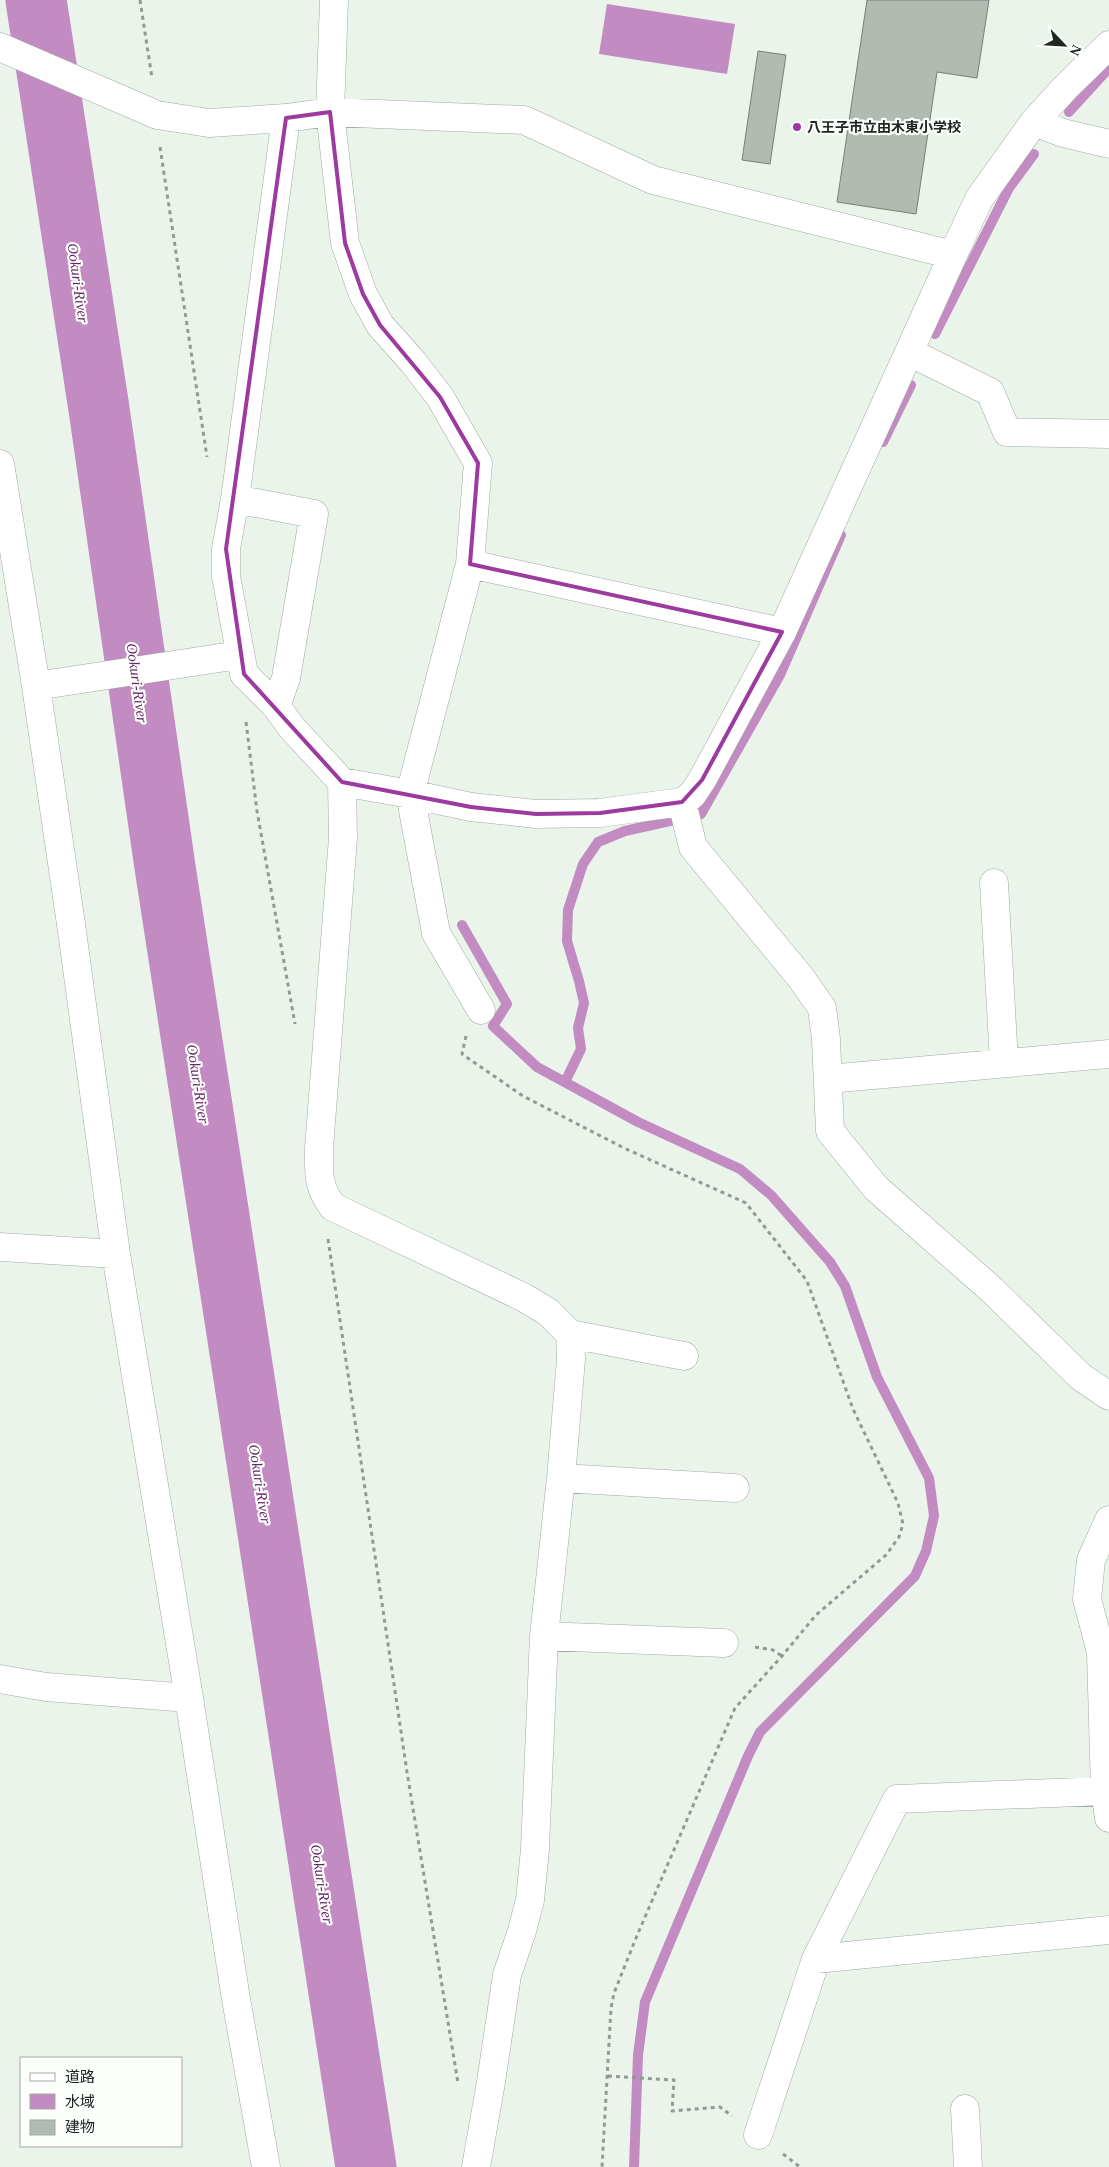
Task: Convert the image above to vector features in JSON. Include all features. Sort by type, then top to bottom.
[{"type":"street","points":[[334,0],[330,112],[344,243],[363,294],[380,325],[413,362],[440,397],[478,463],[470,564],[410,794],[436,933],[481,1010]]},
{"type":"street","points":[[1109,45],[1064,89],[1034,122],[979,199],[782,632],[702,780],[692,794],[685,814],[693,847],[801,978],[822,1008],[830,1131],[876,1188],[992,1290],[1081,1378],[1109,1396]]},
{"type":"street","points":[[0,47],[149,98],[156,115],[209,124],[286,118],[330,112],[524,120],[653,180],[952,255]]},
{"type":"street","points":[[286,118],[235,499],[226,549],[226,576],[234,656],[244,674],[276,706],[292,728],[342,782],[410,794],[471,808],[536,814],[685,814]]},
{"type":"street","points":[[1034,122],[1063,133],[1109,144]]},
{"type":"street","points":[[909,352],[990,392],[1007,432],[1109,434]]},
{"type":"street","points":[[0,464],[9,574],[41,685],[116,1254],[236,1999],[266,2167]]},
{"type":"street","points":[[235,499],[314,514],[286,678],[276,706]]},
{"type":"street","points":[[470,564],[782,632]]},
{"type":"street","points":[[41,685],[234,656]]},
{"type":"street","points":[[342,782],[343,838],[319,1148],[319,1174],[323,1194],[333,1207],[523,1297],[548,1312],[570,1334],[684,1356]]},
{"type":"street","points":[[994,882],[1004,1063]]},
{"type":"street","points":[[828,1079],[1109,1054]]},
{"type":"street","points":[[0,1247],[116,1254]]},
{"type":"street","points":[[476,2167],[507,1975],[530,1900],[535,1849],[544,1636],[561,1478],[571,1359],[570,1334]]},
{"type":"street","points":[[561,1478],[735,1488]]},
{"type":"street","points":[[1109,1520],[1091,1560],[1087,1599],[1105,1652],[1105,1791],[1109,1818]]},
{"type":"street","points":[[544,1636],[724,1643]]},
{"type":"street","points":[[0,1679],[46,1687],[189,1698]]},
{"type":"street","points":[[758,2135],[816,1959],[897,1799],[1105,1791]]},
{"type":"street","points":[[816,1959],[1109,1930]]},
{"type":"street","points":[[965,2109],[968,2167]]},
{"type":"path","points":[[140,0],[149,98]]},
{"type":"path","points":[[160,144],[208,462]]},
{"type":"path","points":[[246,719],[257,811],[296,1032]]},
{"type":"path","points":[[481,1010],[466,1031],[462,1054],[523,1096],[624,1148],[746,1203],[806,1281],[852,1408],[898,1503],[903,1524],[899,1538],[886,1555],[816,1615],[735,1708],[639,1930],[614,1993],[611,2008],[602,2167]]},
{"type":"path","points":[[328,1238],[407,1772],[458,2084]]},
{"type":"path","points":[[608,2076],[668,2078],[674,2080],[672,2111],[720,2107],[800,2167]]},
{"type":"highlighted area","points":[[330,112],[345,243],[363,294],[380,325],[440,397],[478,463],[470,564],[782,632],[702,780],[682,802],[600,813],[536,814],[471,807],[342,782],[244,674],[226,549],[286,118]]},
{"type":"water","points":[[607,4],[735,24],[727,74],[599,54]]},
{"type":"building","points":[[867,0],[989,0],[977,78],[937,72],[916,214],[837,202]]},
{"type":"building","points":[[758,51],[786,55],[770,164],[742,160]]},
{"type":"waterway","name":"Ookuri-River","points":[[36,0],[99,409],[165,867],[366,2167]]},
{"type":"waterway","points":[[1069,112],[1109,68]]},
{"type":"waterway","points":[[935,334],[1009,188],[1034,154]]},
{"type":"waterway","points":[[883,442],[911,385]]},
{"type":"waterway","points":[[565,1082],[581,1049],[578,1028],[584,1003],[567,941],[568,910],[583,864],[598,842],[625,831],[701,814],[780,675],[841,535]]},
{"type":"waterway","points":[[462,925],[507,1004],[493,1026],[537,1067],[638,1122],[740,1169],[771,1195],[830,1262],[845,1286],[877,1377],[929,1478],[934,1516],[926,1551],[915,1576],[760,1732],[748,1756],[645,2002],[638,2055],[634,2167]]},
{"type":"place","name":"八王子市立由木東小学校","points":[[797,127]]}]
